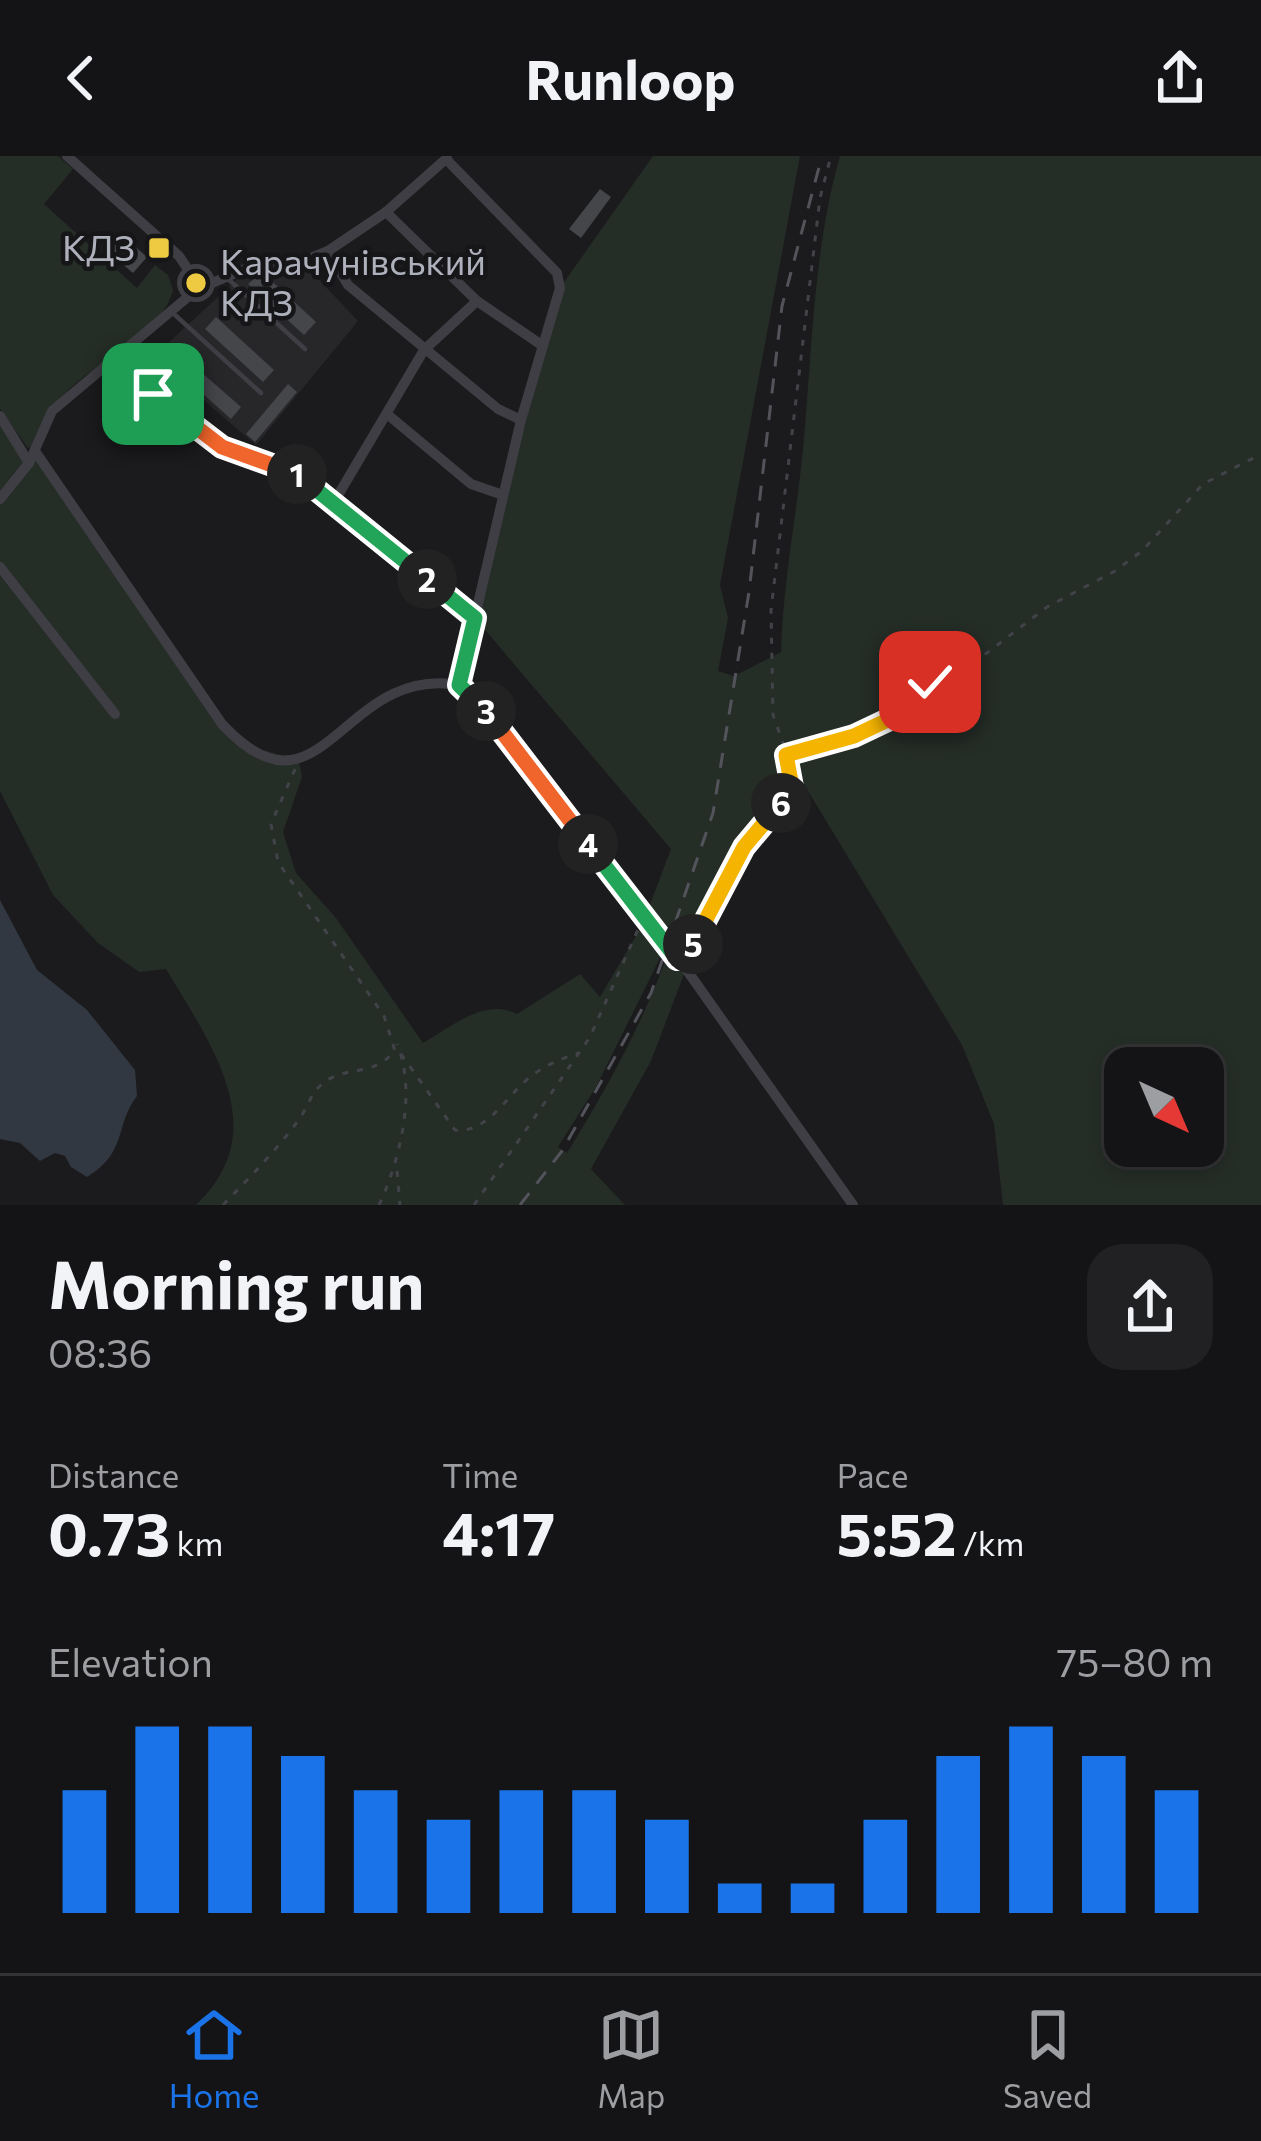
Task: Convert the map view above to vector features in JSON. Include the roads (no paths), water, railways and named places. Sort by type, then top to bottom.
[{"type":"street","points":[[67,156],[179,256],[189,272]]},
{"type":"street","points":[[189,296],[201,296],[210,284],[266,260],[298,263],[328,251],[386,212],[448,158],[557,274],[557,303],[521,420],[459,685]]},
{"type":"street","points":[[386,212],[478,301],[543,346]]},
{"type":"street","points":[[328,251],[348,285],[497,409],[521,420]]},
{"type":"street","points":[[189,272],[205,272],[210,284]]},
{"type":"street","points":[[189,272],[182,284],[189,296]]},
{"type":"street","points":[[0,499],[32,457],[52,411],[174,314],[189,296]]},
{"type":"street","points":[[334,502],[424,350],[478,301]]},
{"type":"street","points":[[123,352],[153,394],[222,447],[290,469],[475,618]]},
{"type":"street","points":[[387,414],[471,484],[503,495]]},
{"type":"street","points":[[0,416],[222,724],[261,758],[299,760],[407,684],[459,685],[511,741],[677,959],[854,1205]]},
{"type":"street","points":[[0,567],[115,714]]},
{"type":"lane","points":[[227,278],[305,349]]},
{"type":"lane","points":[[174,314],[261,393]]},
{"type":"railway","points":[[520,1205],[562,1151],[651,993],[713,813],[749,592],[782,306],[822,156]]},
{"type":"place","name":"КДЗ","points":[[159,248]]},
{"type":"place","name":"Карачунівський КДЗ","points":[[196,283]]}]
